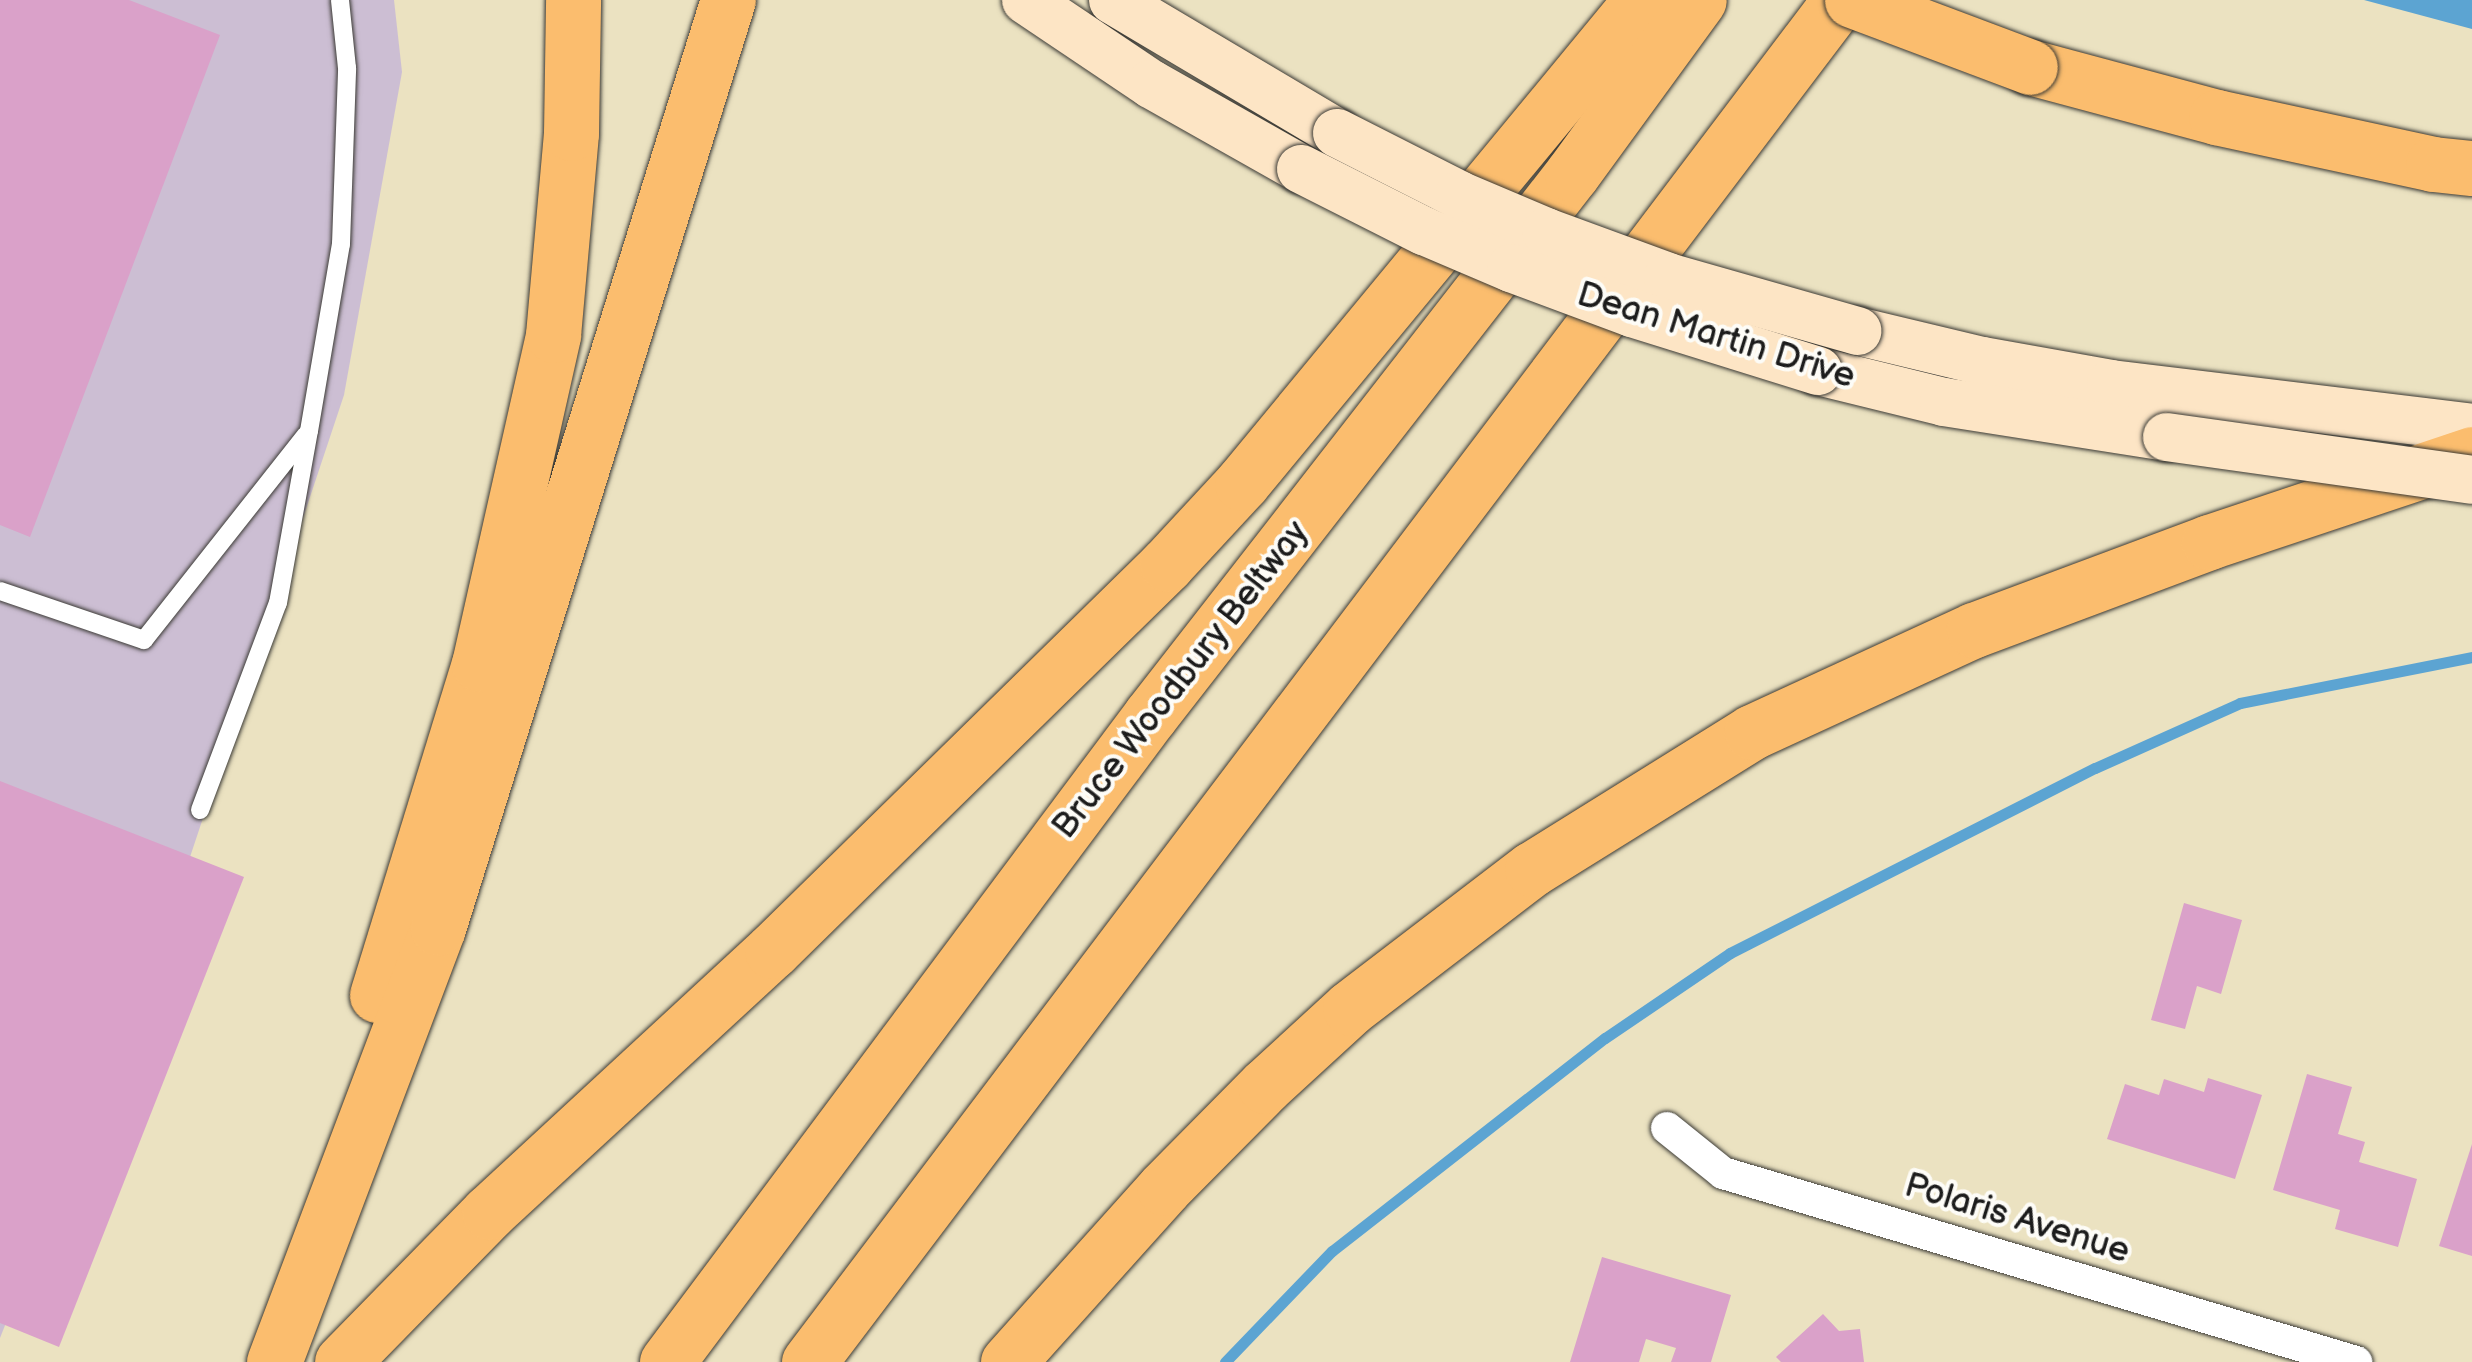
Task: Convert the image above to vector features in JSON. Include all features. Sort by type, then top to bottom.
[{"type":"highway","points":[[281,1346],[376,1000],[478,664],[553,335],[571,133],[574,0]]},
{"type":"highway","points":[[281,1346],[438,928],[728,0]]},
{"type":"highway","points":[[355,1350],[489,1212],[772,951],[1167,564],[1242,484],[1641,0]]},
{"type":"highway","name":"Bruce Woodbury Beltway","points":[[667,1362],[1150,716],[1572,174],[1699,0]]},
{"type":"highway","points":[[809,1362],[1319,683],[1758,114],[1840,0]]},
{"type":"highway","points":[[1852,0],[2030,67],[2331,142],[2433,164],[2472,168]]},
{"type":"highway","points":[[1758,114],[1843,47],[1883,0]]},
{"type":"highway","points":[[2331,142],[2426,132],[2472,134]]},
{"type":"highway","points":[[1008,1362],[1177,1175],[1264,1086],[1350,1008],[1532,869],[1734,743],[1974,630],[2209,542],[2472,454]]},
{"type":"main road","name":"Dean Martin Drive","points":[[1026,0],[1150,84],[1301,169],[1424,231],[1632,313],[1818,372],[1944,402],[2472,480]]},
{"type":"main road","name":"Dean Martin Drive","points":[[1113,0],[1337,133],[1460,195],[1668,277],[1858,331],[1982,361],[2111,384],[2472,428]]},
{"type":"street","name":"Polaris Avenue","points":[[1668,1128],[1723,1173],[2356,1362]]},
{"type":"lane","points":[[200,810],[278,603],[309,432],[341,244],[347,68],[340,0]]},
{"type":"lane","points":[[0,591],[144,640],[309,432]]},
{"type":"shaded area","points":[[0,0],[394,0],[402,72],[344,395],[186,869],[0,1338]]},
{"type":"water","points":[[2364,0],[2472,0],[2472,29]]},
{"type":"building","points":[[0,0],[129,0],[220,35],[30,537],[0,525]]},
{"type":"building","points":[[0,781],[244,877],[59,1347],[0,1323]]},
{"type":"building","points":[[2184,903],[2242,920],[2221,994],[2197,986],[2185,1029],[2151,1020]]},
{"type":"building","points":[[2307,1074],[2352,1087],[2338,1134],[2365,1142],[2359,1162],[2417,1179],[2398,1247],[2335,1229],[2340,1210],[2273,1190]]},
{"type":"building","points":[[2208,1078],[2262,1095],[2235,1179],[2107,1139],[2125,1084],[2159,1095],[2164,1079],[2204,1092]]},
{"type":"building","points":[[2472,1144],[2472,1256],[2439,1246]]},
{"type":"building","points":[[1602,1257],[1731,1295],[1711,1362],[1671,1362],[1676,1348],[1646,1339],[1639,1362],[1570,1362]]},
{"type":"building","points":[[1823,1314],[1839,1331],[1860,1329],[1864,1362],[1781,1362],[1776,1357]]},
{"type":"waterway","points":[[1225,1362],[1332,1251],[1605,1038],[1730,953],[2095,768],[2240,703],[2472,657]]}]
